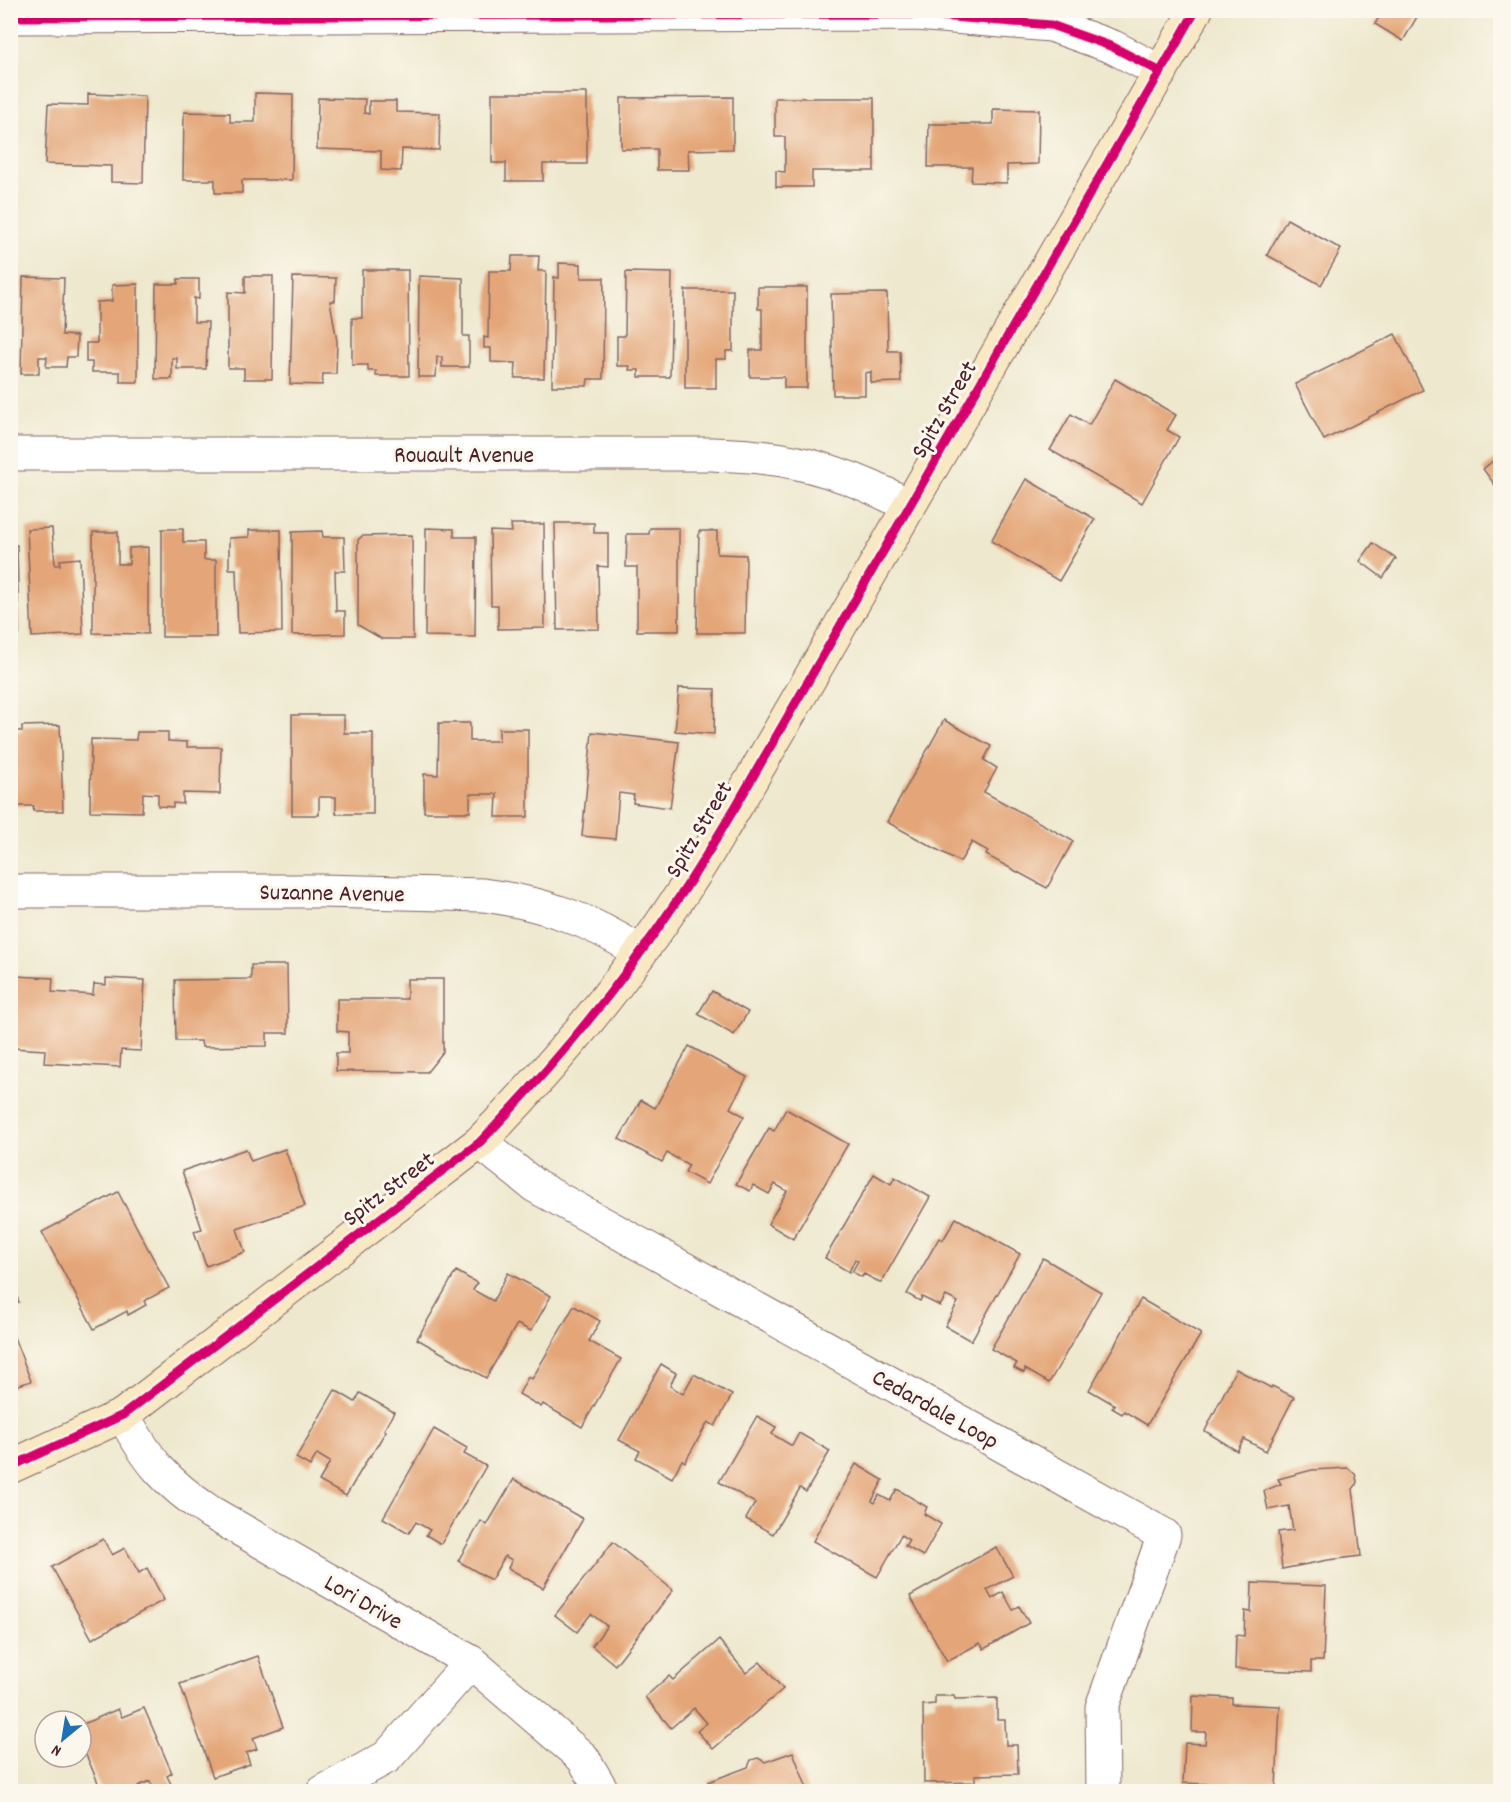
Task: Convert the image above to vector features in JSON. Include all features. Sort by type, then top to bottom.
[{"type":"street","name":"Spitz Street","points":[[10,1467],[123,1415],[480,1142],[554,1062],[600,1007],[679,898],[736,806],[1196,10]]},
{"type":"street","points":[[14,20],[916,14],[1051,25],[1113,47],[1161,72]]},
{"type":"street","name":"Rouault Avenue","points":[[10,454],[689,454],[760,457],[814,466],[837,473],[860,481],[909,506]]},
{"type":"street","name":"Suzanne Avenue","points":[[10,891],[321,891],[483,895],[508,898],[561,911],[614,935],[640,952]]},
{"type":"street","name":"Cedardale Loop","points":[[480,1142],[535,1186],[1164,1535],[1102,1707],[1102,1791]]},
{"type":"street","name":"Lori Drive","points":[[123,1415],[147,1456],[177,1489],[193,1501],[471,1662],[583,1758],[603,1791]]},
{"type":"street","points":[[323,1791],[387,1757],[471,1662]]},
{"type":"building","points":[[1383,10],[1421,10],[1403,41],[1375,24]]},
{"type":"building","points":[[255,93],[293,94],[292,180],[242,180],[242,193],[215,193],[215,180],[183,180],[184,112],[230,113],[230,122],[255,122]]},
{"type":"building","points":[[492,93],[587,93],[587,164],[543,164],[543,181],[506,181],[506,163],[492,163]]},
{"type":"building","points":[[88,94],[145,96],[143,183],[111,182],[111,166],[45,164],[48,104],[88,105]]},
{"type":"building","points":[[733,97],[733,149],[688,150],[689,170],[657,170],[657,149],[621,149],[621,98]]},
{"type":"building","points":[[318,98],[365,99],[364,113],[369,114],[369,101],[396,101],[396,112],[440,113],[439,150],[402,149],[401,171],[381,170],[381,151],[317,149]]},
{"type":"building","points":[[775,98],[874,98],[874,171],[812,171],[812,187],[776,187],[776,171],[785,172],[785,137],[775,137]]},
{"type":"building","points":[[993,109],[1039,110],[1038,164],[1007,165],[1007,183],[971,182],[972,167],[928,167],[929,124],[993,124]]},
{"type":"building","points":[[1287,219],[1341,249],[1321,285],[1267,255]]},
{"type":"building","points":[[512,256],[539,256],[538,271],[546,271],[544,378],[515,378],[516,363],[491,362],[491,348],[484,348],[484,337],[488,338],[489,271],[511,271]]},
{"type":"building","points":[[559,263],[581,264],[581,278],[604,278],[603,379],[588,379],[587,386],[552,386],[554,277],[559,278]]},
{"type":"building","points":[[362,270],[408,270],[409,376],[376,376],[376,371],[368,371],[368,365],[352,365],[352,318],[362,318]]},
{"type":"building","points":[[626,272],[672,273],[670,377],[639,377],[639,370],[629,370],[630,366],[617,366],[617,336],[625,336]]},
{"type":"building","points":[[245,276],[273,276],[272,379],[244,379],[244,368],[228,368],[228,292],[245,293]]},
{"type":"building","points":[[419,276],[463,278],[463,336],[469,336],[469,367],[442,367],[442,357],[437,357],[436,377],[418,377]]},
{"type":"building","points":[[23,277],[64,278],[62,335],[77,336],[76,357],[67,357],[66,367],[46,367],[47,357],[39,357],[39,374],[21,374]]},
{"type":"building","points":[[293,277],[336,278],[335,301],[330,301],[337,341],[336,374],[323,374],[322,385],[290,384]]},
{"type":"building","points":[[178,279],[199,279],[199,299],[194,298],[194,322],[208,322],[206,369],[177,369],[177,358],[172,358],[172,379],[155,379],[156,284],[178,284]]},
{"type":"building","points":[[138,284],[138,382],[120,382],[120,372],[92,372],[92,362],[86,362],[86,343],[97,343],[97,302],[112,301],[112,285]]},
{"type":"building","points":[[758,287],[807,287],[807,388],[784,388],[784,377],[750,377],[750,350],[762,350],[762,309],[758,309]]},
{"type":"building","points":[[685,290],[733,290],[733,351],[726,351],[726,359],[716,359],[716,388],[685,388]]},
{"type":"building","points":[[887,293],[888,351],[900,351],[901,382],[871,383],[871,372],[865,373],[865,395],[833,395],[831,294]]},
{"type":"building","points":[[1395,334],[1423,390],[1324,440],[1295,384]]},
{"type":"building","points":[[1115,379],[1176,415],[1167,430],[1179,437],[1142,503],[1050,450],[1071,414],[1089,425]]},
{"type":"building","points":[[1500,455],[1500,492],[1483,469]]},
{"type":"building","points":[[1026,479],[1095,519],[1059,581],[991,541]]},
{"type":"building","points":[[555,523],[594,523],[594,533],[608,533],[608,567],[598,566],[599,629],[557,630]]},
{"type":"building","points":[[511,524],[544,524],[545,628],[498,629],[498,605],[491,605],[490,531],[512,532]]},
{"type":"building","points":[[52,528],[55,565],[60,565],[60,560],[80,558],[83,634],[32,637],[27,529]]},
{"type":"building","points":[[426,528],[454,529],[454,537],[476,537],[475,637],[425,636]]},
{"type":"building","points":[[650,528],[679,528],[679,631],[637,631],[637,567],[626,567],[627,534],[649,534]]},
{"type":"building","points":[[162,529],[183,529],[183,542],[204,542],[204,560],[216,560],[216,637],[162,637]]},
{"type":"building","points":[[249,530],[281,530],[282,632],[238,633],[236,569],[229,569],[229,538],[249,537]]},
{"type":"building","points":[[322,531],[323,537],[344,537],[345,571],[335,571],[336,611],[345,611],[345,634],[292,635],[292,532]]},
{"type":"building","points":[[699,531],[717,531],[717,554],[746,555],[745,633],[697,633]]},
{"type":"building","points":[[93,532],[118,532],[118,564],[129,564],[129,548],[148,547],[148,634],[93,633]]},
{"type":"building","points":[[412,535],[413,639],[382,639],[358,625],[358,540],[362,536]]},
{"type":"building","points":[[1373,543],[1396,559],[1383,578],[1360,561]]},
{"type":"building","points":[[10,545],[17,545],[19,635],[10,635]]},
{"type":"building","points":[[679,688],[715,689],[714,734],[675,731]]},
{"type":"building","points":[[292,715],[344,715],[344,733],[373,733],[373,814],[336,814],[336,797],[319,797],[319,815],[292,815]]},
{"type":"building","points":[[944,720],[991,746],[984,760],[997,768],[984,792],[1073,841],[1047,888],[986,855],[988,851],[972,842],[960,862],[887,822]]},
{"type":"building","points":[[439,723],[470,723],[470,741],[499,741],[499,729],[528,729],[528,817],[496,817],[497,794],[470,794],[470,812],[424,812],[424,774],[438,775]]},
{"type":"building","points":[[60,725],[63,811],[33,811],[34,806],[10,806],[10,731],[22,731],[22,726]]},
{"type":"building","points":[[137,732],[168,732],[168,741],[187,742],[187,747],[221,747],[220,794],[183,793],[183,804],[173,803],[173,807],[158,806],[158,794],[143,793],[142,812],[90,811],[91,739],[136,740]]},
{"type":"building","points":[[592,732],[679,742],[670,808],[633,803],[634,795],[619,793],[615,839],[582,836]]},
{"type":"building","points":[[251,965],[287,965],[288,1033],[267,1033],[267,1046],[202,1047],[201,1041],[176,1041],[175,980],[251,979]]},
{"type":"building","points":[[16,976],[53,978],[52,992],[93,995],[94,984],[106,985],[106,978],[145,980],[141,1051],[121,1050],[120,1067],[44,1063],[45,1050],[12,1048]]},
{"type":"building","points":[[407,979],[443,979],[443,1052],[427,1072],[336,1071],[336,1053],[348,1053],[348,1032],[337,1031],[337,999],[407,999]]},
{"type":"building","points":[[712,991],[748,1012],[734,1035],[698,1014]]},
{"type":"building","points":[[689,1046],[747,1077],[730,1108],[744,1116],[707,1184],[685,1172],[689,1165],[667,1153],[662,1162],[619,1139],[641,1100],[655,1108]]},
{"type":"building","points":[[786,1109],[848,1144],[793,1239],[768,1224],[787,1191],[775,1184],[769,1194],[753,1185],[750,1191],[736,1184],[769,1128],[774,1131]]},
{"type":"building","points":[[246,1149],[251,1161],[285,1149],[305,1206],[237,1229],[245,1252],[206,1266],[194,1231],[202,1229],[182,1171]]},
{"type":"building","points":[[874,1174],[891,1184],[895,1177],[930,1197],[881,1283],[864,1274],[862,1277],[852,1272],[858,1261],[855,1259],[849,1272],[825,1258]]},
{"type":"building","points":[[118,1192],[169,1288],[144,1301],[146,1305],[128,1315],[127,1311],[94,1329],[42,1232]]},
{"type":"building","points":[[956,1218],[1020,1254],[971,1341],[945,1326],[958,1302],[946,1296],[940,1306],[922,1297],[920,1301],[907,1294],[939,1238],[943,1240]]},
{"type":"building","points":[[1043,1258],[1101,1292],[1049,1383],[1025,1369],[1024,1373],[1014,1368],[1017,1363],[991,1349]]},
{"type":"building","points":[[456,1271],[477,1283],[473,1290],[493,1301],[508,1273],[551,1296],[531,1331],[517,1324],[486,1378],[417,1339]]},
{"type":"building","points":[[10,1278],[19,1302],[10,1305]]},
{"type":"building","points":[[1141,1299],[1201,1334],[1147,1425],[1124,1411],[1122,1414],[1112,1408],[1115,1405],[1089,1390]]},
{"type":"building","points":[[574,1306],[600,1321],[589,1341],[621,1359],[582,1427],[543,1404],[541,1407],[519,1394],[528,1377],[532,1379]]},
{"type":"building","points":[[10,1327],[31,1381],[10,1388]]},
{"type":"building","points":[[661,1364],[676,1373],[670,1386],[683,1394],[694,1374],[732,1395],[715,1426],[708,1422],[685,1462],[682,1460],[672,1478],[636,1458],[640,1451],[619,1440]]},
{"type":"building","points":[[1236,1369],[1271,1388],[1272,1386],[1294,1397],[1266,1451],[1244,1439],[1237,1451],[1205,1431]]},
{"type":"building","points":[[335,1390],[355,1402],[360,1393],[394,1412],[384,1430],[386,1431],[346,1496],[319,1481],[330,1462],[317,1454],[310,1466],[296,1458]]},
{"type":"building","points":[[757,1416],[776,1427],[772,1434],[792,1446],[799,1433],[830,1451],[806,1492],[800,1488],[773,1534],[746,1519],[755,1503],[719,1482]]},
{"type":"building","points":[[434,1429],[467,1448],[464,1454],[486,1466],[441,1544],[426,1535],[430,1530],[416,1522],[409,1533],[383,1518]]},
{"type":"building","points":[[856,1464],[883,1480],[872,1501],[875,1503],[879,1495],[890,1501],[897,1489],[927,1507],[924,1514],[941,1524],[923,1556],[905,1546],[909,1540],[901,1535],[877,1577],[813,1541]]},
{"type":"building","points":[[1348,1468],[1355,1474],[1357,1481],[1353,1489],[1361,1556],[1282,1569],[1278,1532],[1293,1530],[1289,1506],[1268,1510],[1264,1491],[1281,1484],[1278,1479],[1312,1470]]},
{"type":"building","points":[[514,1479],[583,1519],[543,1588],[508,1568],[512,1560],[505,1556],[491,1580],[458,1561],[481,1521],[487,1525]]},
{"type":"building","points":[[103,1539],[112,1555],[125,1548],[139,1573],[147,1568],[164,1600],[92,1639],[52,1567]]},
{"type":"building","points":[[613,1542],[673,1590],[615,1665],[592,1646],[607,1626],[591,1614],[577,1632],[555,1615]]},
{"type":"building","points":[[996,1547],[1013,1576],[987,1590],[992,1599],[1003,1592],[1013,1610],[1019,1606],[1029,1623],[984,1649],[980,1643],[947,1661],[910,1596]]},
{"type":"building","points":[[1252,1583],[1326,1586],[1323,1661],[1311,1661],[1311,1672],[1235,1669],[1236,1635],[1244,1636],[1245,1611],[1251,1612]]},
{"type":"building","points":[[719,1640],[746,1673],[760,1662],[783,1689],[713,1749],[697,1731],[707,1723],[694,1708],[671,1728],[645,1697],[669,1676],[673,1680]]},
{"type":"building","points":[[258,1656],[283,1727],[253,1738],[257,1749],[246,1753],[250,1764],[213,1777],[180,1684]]},
{"type":"building","points":[[935,1696],[954,1696],[955,1699],[997,1698],[997,1720],[1005,1720],[1006,1745],[1017,1745],[1018,1774],[975,1775],[975,1782],[924,1783],[923,1705],[935,1704]]},
{"type":"building","points":[[1193,1696],[1232,1698],[1232,1704],[1280,1706],[1276,1787],[1183,1783],[1185,1743],[1205,1744],[1206,1732],[1192,1732]]},
{"type":"building","points":[[144,1708],[172,1773],[167,1776],[173,1788],[164,1792],[155,1792],[150,1781],[138,1786],[140,1792],[102,1792],[92,1769],[93,1720],[118,1709],[122,1717]]},
{"type":"building","points":[[793,1752],[808,1791],[712,1792],[708,1782],[748,1767],[751,1760],[758,1758],[765,1762]]},
{"type":"cycle path","points":[[10,1467],[123,1415],[480,1142],[534,1085],[585,1025],[656,931],[715,841],[1196,10]]},
{"type":"cycle path","points":[[10,17],[916,14],[1051,25],[1113,47],[1161,72]]}]
